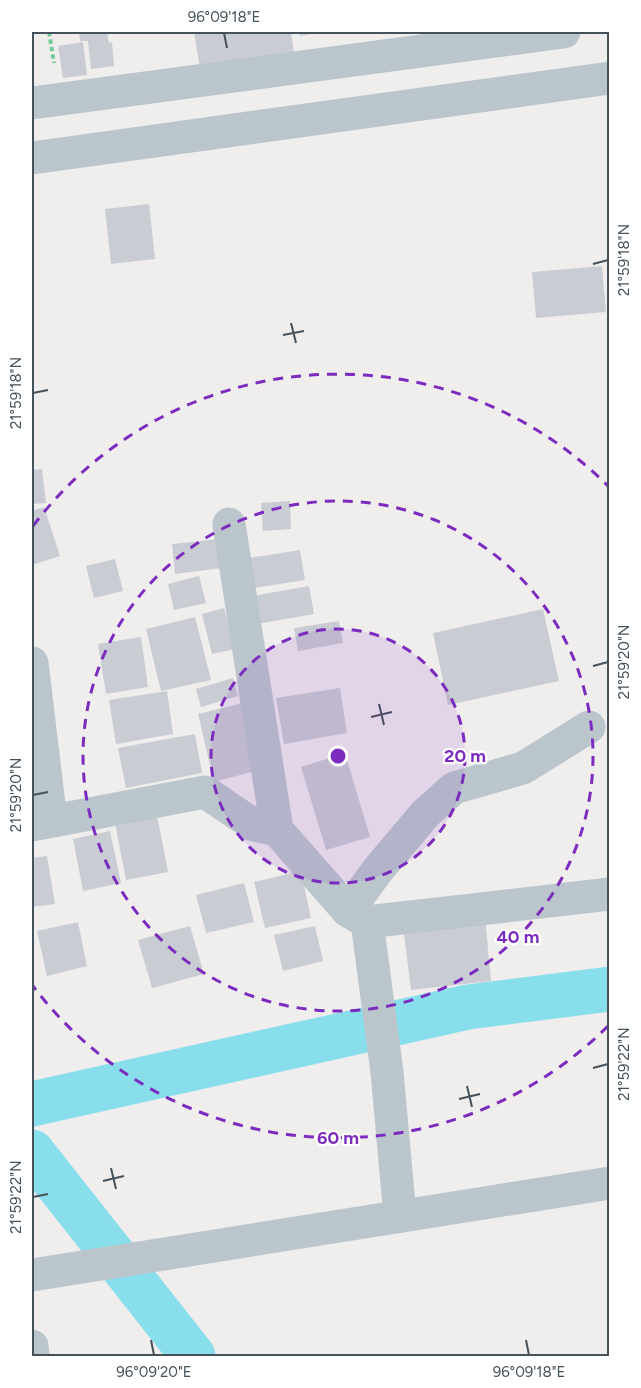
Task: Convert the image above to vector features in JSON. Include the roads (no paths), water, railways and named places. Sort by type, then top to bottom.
[{"type":"street","points":[[32,103],[393,43],[564,32]]},
{"type":"street","points":[[32,158],[609,78]]},
{"type":"street","points":[[229,524],[277,830],[358,917],[376,979],[400,1216]]},
{"type":"street","points":[[32,663],[41,823],[205,792],[254,825],[277,830]]},
{"type":"street","points":[[358,917],[377,871],[425,814],[454,788],[523,768],[589,727]]},
{"type":"street","points":[[358,917],[609,894]]},
{"type":"street","points":[[32,1275],[609,1183]]},
{"type":"street","points":[[32,1346],[33,1356]]},
{"type":"waterway","points":[[32,1104],[468,1007],[610,989]]},
{"type":"waterway","points":[[32,1152],[193,1356]]}]
